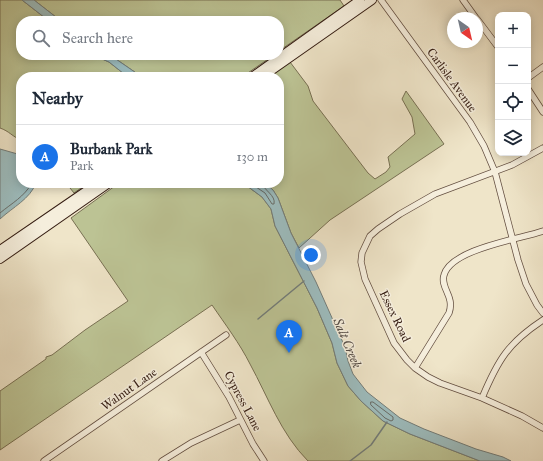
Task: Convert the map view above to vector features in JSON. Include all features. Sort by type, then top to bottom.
[{"type":"main road","points":[[284,54],[360,0]]},
{"type":"main road","points":[[269,72],[372,0]]},
{"type":"main road","points":[[259,72],[276,60]]},
{"type":"main road","points":[[0,250],[91,188]]},
{"type":"main road","points":[[0,260],[102,188]]},
{"type":"street","name":"Carlisle Avenue","points":[[380,0],[470,122],[484,146],[495,172],[518,260],[526,284],[543,313]]},
{"type":"street","points":[[463,0],[472,12]]},
{"type":"street","points":[[483,26],[495,43]]},
{"type":"street","points":[[531,76],[543,67]]},
{"type":"street","points":[[531,94],[543,112]]},
{"type":"street","name":"Essex Road","points":[[543,148],[518,162],[495,172],[435,194],[400,214],[370,236],[362,253],[361,262],[364,279],[394,343],[415,368],[440,383],[482,398],[522,416],[543,428]]},
{"type":"street","points":[[415,368],[449,313],[452,305],[444,285],[443,278],[448,266],[456,260],[485,247],[543,231]]},
{"type":"street","points":[[482,398],[492,374],[500,360],[522,335],[543,320]]},
{"type":"street","name":"Walnut Lane","points":[[44,461],[226,335]]},
{"type":"street","name":"Cypress Lane","points":[[201,352],[229,397],[240,420],[264,461]]},
{"type":"street","points":[[162,461],[191,443],[240,420]]},
{"type":"green space","points":[[0,0],[22,0],[43,16],[16,16],[16,60],[104,60],[122,72],[16,72],[16,137],[0,128]]},
{"type":"green space","points":[[34,0],[340,0],[344,6],[284,48],[284,16],[55,16]]},
{"type":"green space","points":[[117,60],[267,60],[249,72],[135,72]]},
{"type":"green space","points":[[290,62],[308,86],[313,101],[368,173],[375,179],[386,172],[390,167],[388,157],[415,134],[412,117],[402,99],[406,91],[444,144],[330,220],[299,248],[291,233],[278,198],[271,188],[284,188],[284,72],[276,72]]},
{"type":"green space","points":[[70,188],[81,188],[74,193]]},
{"type":"green space","points":[[112,188],[250,188],[262,197],[271,209],[275,226],[317,308],[332,343],[337,363],[348,386],[361,401],[383,421],[410,434],[480,461],[308,461],[290,439],[246,357],[212,305],[0,450],[0,391],[46,359],[46,357],[52,355],[85,330],[128,301],[71,218]]},
{"type":"water","points":[[22,0],[34,0],[55,16],[43,16]]},
{"type":"water","points":[[104,60],[117,60],[135,72],[122,72]]},
{"type":"water","points":[[0,149],[16,154],[16,188],[34,188],[30,194],[0,219]]},
{"type":"water","points":[[250,188],[271,188],[278,198],[291,233],[316,282],[345,347],[353,374],[367,392],[400,418],[424,429],[511,461],[480,461],[410,434],[383,421],[361,401],[348,386],[337,363],[332,343],[317,308],[275,226],[271,209],[262,197]]},
{"type":"waterway","points":[[258,319],[304,281]]},
{"type":"waterway","points":[[350,461],[371,445],[387,422]]},
{"type":"place","name":"Burbank Park","points":[[289,353]]},
{"type":"water label","name":"Salt Creek","points":[[347,343]]}]
